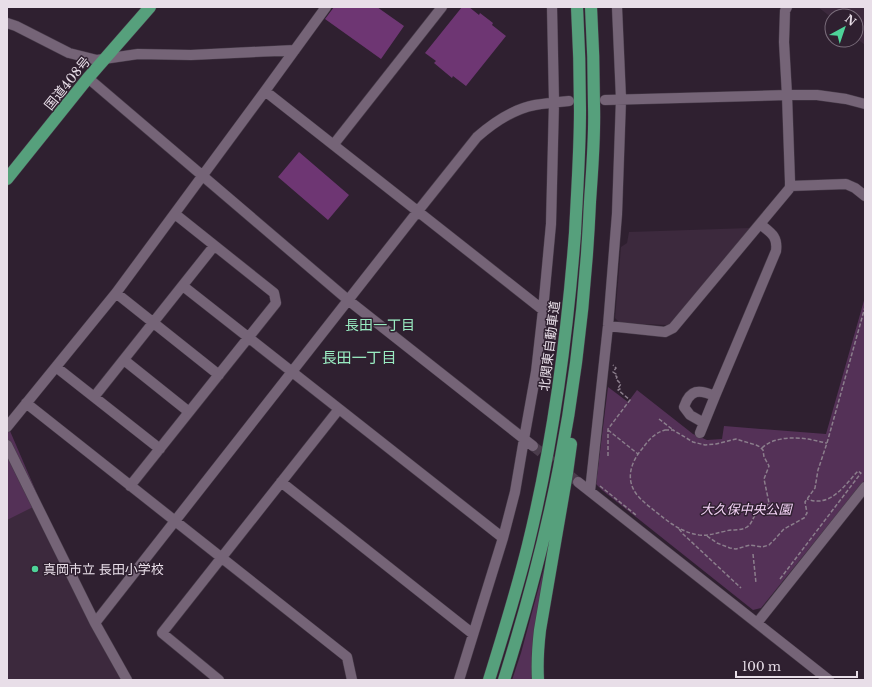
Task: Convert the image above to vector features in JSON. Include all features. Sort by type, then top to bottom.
[{"type":"highway","name":"国道408号","points":[[7,179],[88,78],[150,7]]},
{"type":"highway","name":"北関東自動車道","points":[[489,680],[514,600],[546,463],[557,399],[568,318],[578,188],[580,110],[577,7]]},
{"type":"highway","points":[[538,680],[537,668],[540,630],[567,473],[576,404],[581,321],[587,258],[594,116],[591,7]]},
{"type":"highway","points":[[504,680],[527,603],[559,469],[581,321]]},
{"type":"highway","points":[[482,680],[495,638],[514,600]]},
{"type":"street","points":[[7,427],[116,293],[326,7]]},
{"type":"street","points":[[334,144],[442,7]]},
{"type":"street","points":[[458,680],[503,538],[515,492],[536,372],[552,224],[554,102],[552,7]]},
{"type":"street","points":[[590,491],[605,358],[617,214],[621,99],[617,7]]},
{"type":"street","points":[[608,326],[665,332],[673,328],[790,186],[784,42],[785,11],[787,7]]},
{"type":"street","points":[[7,23],[16,26],[69,53],[97,60],[138,54],[191,55],[295,50]]},
{"type":"street","points":[[88,78],[348,300],[533,446]]},
{"type":"street","points":[[265,91],[543,310]]},
{"type":"street","points":[[605,100],[817,95],[846,99],[865,104]]},
{"type":"street","points":[[95,623],[477,137],[500,119],[515,111],[533,105],[569,101]]},
{"type":"street","points":[[790,186],[846,184],[865,196]]},
{"type":"street","points":[[130,486],[276,303],[274,293],[175,214]]},
{"type":"street","points":[[700,434],[776,251],[777,243],[775,237],[760,224]]},
{"type":"street","points":[[94,397],[214,246]]},
{"type":"street","points":[[183,286],[503,538]]},
{"type":"street","points":[[116,293],[219,374]]},
{"type":"street","points":[[124,360],[189,412]]},
{"type":"street","points":[[56,367],[160,449]]},
{"type":"street","points":[[704,424],[690,415],[684,408],[692,393],[698,391],[715,396]]},
{"type":"street","points":[[26,403],[347,658],[352,680]]},
{"type":"street","points":[[219,680],[162,633],[339,409]]},
{"type":"street","points":[[7,445],[95,623],[127,680]]},
{"type":"street","points":[[281,482],[473,634]]},
{"type":"street","points":[[578,482],[829,680]]},
{"type":"street","points":[[757,623],[865,487]]},
{"type":"path","points":[[705,535],[717,543],[730,548],[736,549],[750,545],[762,547],[775,540],[784,528],[804,518],[807,513],[806,502],[815,488],[818,470],[865,307]]},
{"type":"path","points":[[605,358],[608,358],[614,362],[612,364],[616,368],[613,372],[616,374],[616,379],[621,384],[618,390],[630,400],[608,430],[608,456]]},
{"type":"path","points":[[659,419],[692,442],[705,445],[736,439],[761,448],[769,466],[764,480],[769,503],[758,512],[746,528],[710,535],[690,532],[672,525],[635,492],[632,487],[630,476],[632,462],[656,434],[665,430],[673,430]]},
{"type":"path","points":[[608,430],[638,454]]},
{"type":"path","points":[[761,448],[771,442],[785,438],[827,443]]},
{"type":"path","points":[[780,579],[861,473],[858,471],[836,495],[830,499],[821,502],[813,502],[807,499]]},
{"type":"path","points":[[678,528],[741,588]]},
{"type":"path","points":[[753,554],[756,583]]},
{"type":"shaded area","points":[[818,7],[865,7],[865,45],[864,8],[824,8],[824,12]]},
{"type":"shaded area","points":[[750,228],[672,324],[620,323],[615,318],[621,247],[627,243],[629,232]]},
{"type":"shaded area","name":"真岡市立 長田小学校","points":[[7,459],[121,680],[7,680]]},
{"type":"green space","name":"大久保中央公園","points":[[865,297],[865,480],[761,608],[753,610],[596,484],[608,387],[628,402],[637,390],[693,434],[707,440],[722,439],[724,426],[826,434]]},
{"type":"green space","points":[[7,424],[41,503],[7,520]]},
{"type":"green space","points":[[544,568],[547,568],[534,680],[512,680],[521,653]]},
{"type":"building","points":[[334,7],[377,7],[404,26],[381,59],[325,19]]},
{"type":"building","points":[[462,7],[469,7],[479,15],[480,13],[506,36],[466,86],[453,76],[452,78],[434,63],[436,61],[425,53]]},
{"type":"building","points":[[299,152],[349,195],[328,220],[278,177]]},
{"type":"tunnel","points":[[533,446],[578,482]]},
{"type":"place","name":"真岡市立 長田小学校","points":[[35,569]]},
{"type":"district","name":"長田一丁目","points":[[380,325]]},
{"type":"district","name":"長田一丁目","points":[[359,358]]}]
